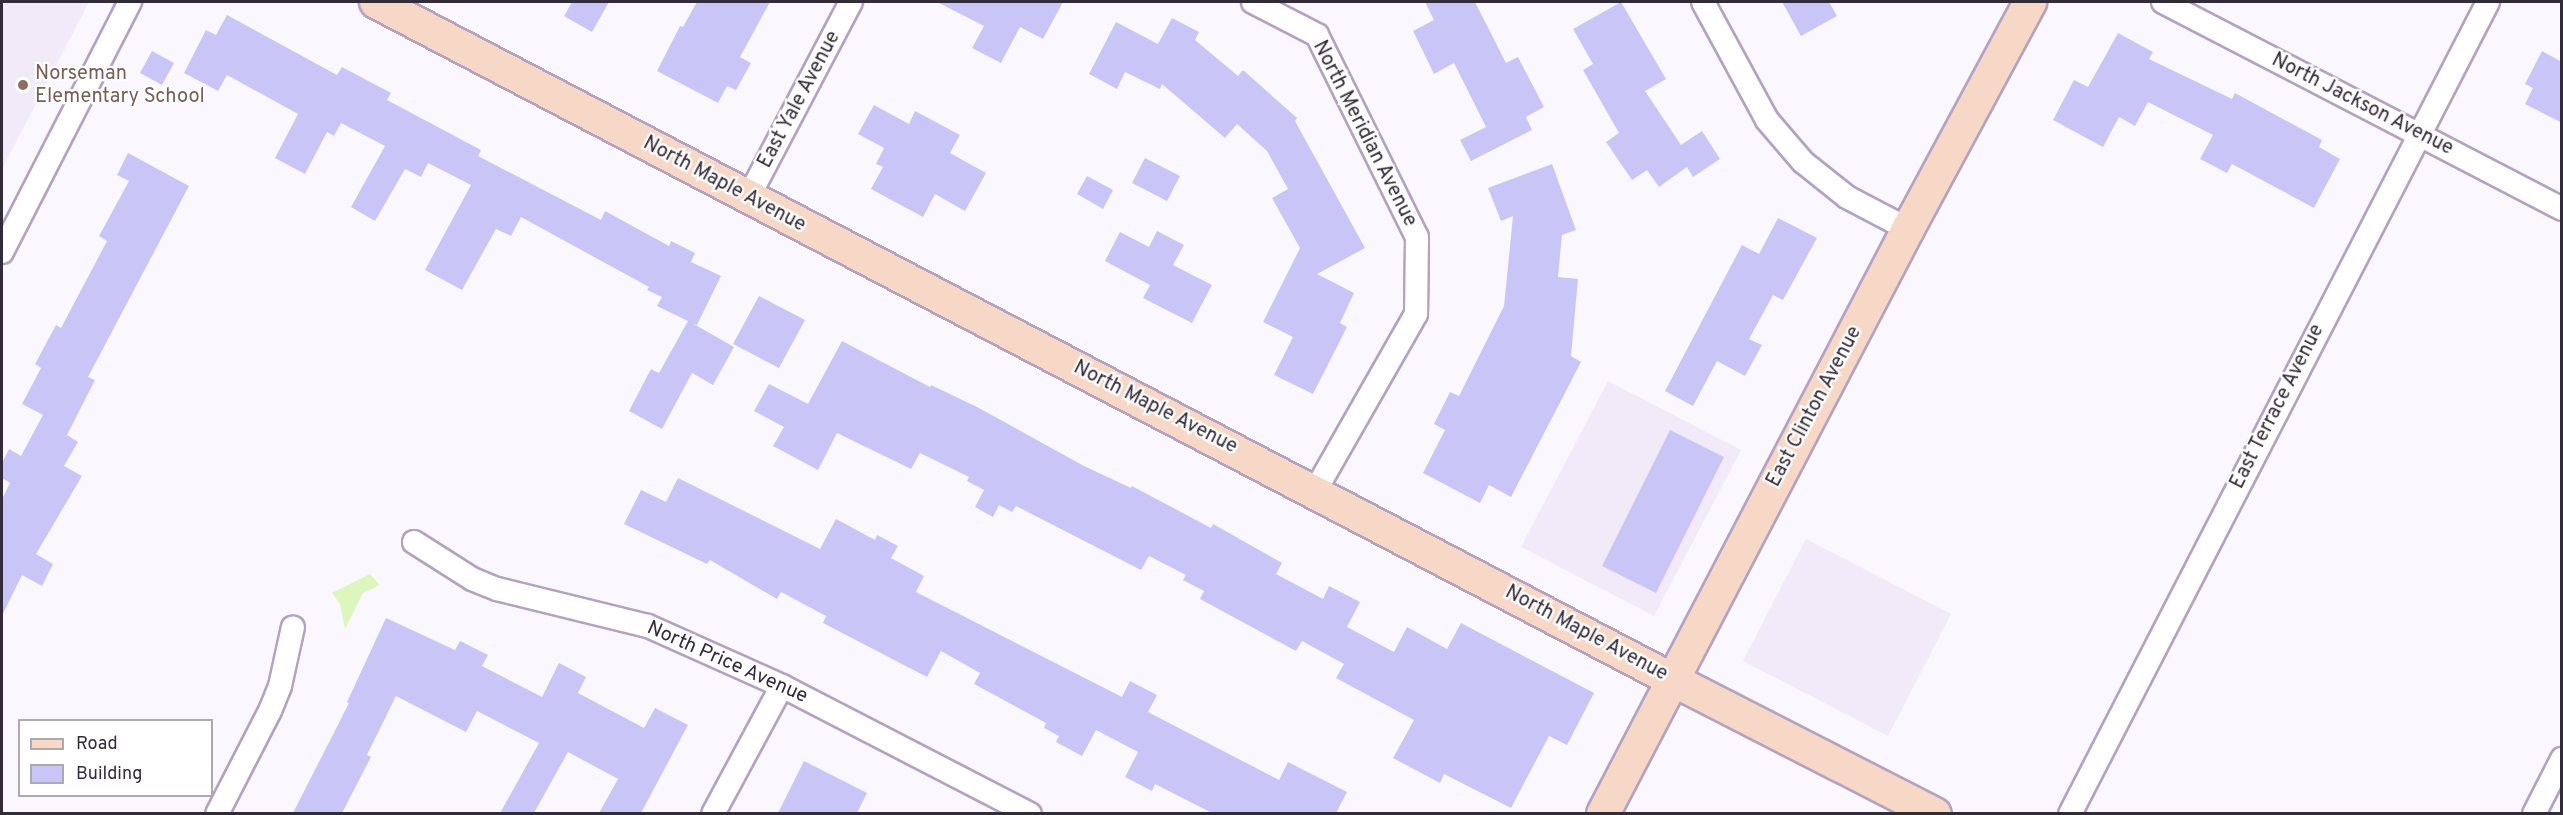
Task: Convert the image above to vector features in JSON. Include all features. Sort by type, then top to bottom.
[{"type":"street","points":[[2,252],[130,2]]},
{"type":"street","name":"East Yale Avenue","points":[[748,198],[851,2]]},
{"type":"street","name":"North Meridian Avenue","points":[[1253,2],[1317,35],[1417,237],[1416,314],[1316,491]]},
{"type":"street","points":[[1703,2],[1767,120],[1803,162],[1847,197],[1908,229]]},
{"type":"street","name":"East Clinton Avenue","points":[[1603,813],[1908,229],[2030,2]]},
{"type":"street","name":"North Jackson Avenue","points":[[2163,2],[2562,208]]},
{"type":"street","name":"East Terrace Avenue","points":[[2070,813],[2488,2]]},
{"type":"street","name":"North Maple Avenue","points":[[385,4],[748,198],[1316,491],[1672,680],[1935,813]]},
{"type":"street","name":"North Price Avenue","points":[[414,542],[472,579],[497,590],[648,626],[782,686],[1030,813]]},
{"type":"street","points":[[217,813],[270,711],[280,686],[293,627]]},
{"type":"street","points":[[713,813],[782,686]]},
{"type":"street","points":[[2534,813],[2562,759]]},
{"type":"shaded area","name":"Norseman Elementary School","points":[[2,2],[89,2],[2,169]]},
{"type":"shaded area","points":[[1608,381],[1741,450],[1654,616],[1521,547]]},
{"type":"shaded area","points":[[1806,539],[1951,614],[1888,736],[1743,661]]},
{"type":"green space","points":[[370,574],[380,585],[363,593],[345,629],[340,604],[332,593]]},
{"type":"building","points":[[572,2],[609,2],[592,32],[564,16]]},
{"type":"building","points":[[697,2],[770,2],[740,57],[751,63],[736,90],[727,86],[718,103],[657,71],[680,26],[683,27]]},
{"type":"building","points":[[937,2],[1063,2],[1043,39],[1020,27],[1001,63],[972,48],[984,26]]},
{"type":"building","points":[[1425,2],[1475,2],[1506,63],[1518,57],[1544,107],[1526,117],[1532,130],[1471,161],[1460,140],[1486,127],[1454,63],[1434,74],[1413,31],[1434,20]]},
{"type":"building","points":[[1621,2],[1666,79],[1645,91],[1681,145],[1702,131],[1720,159],[1693,177],[1687,167],[1659,187],[1647,170],[1632,180],[1606,142],[1619,133],[1583,70],[1593,64],[1573,29]]},
{"type":"building","points":[[1782,2],[1829,2],[1837,16],[1801,36]]},
{"type":"building","points":[[227,15],[337,75],[342,67],[391,93],[387,100],[481,150],[478,156],[601,220],[605,211],[669,246],[671,241],[695,253],[691,262],[721,276],[697,325],[692,323],[734,347],[713,385],[692,373],[662,429],[629,411],[651,369],[659,373],[688,321],[657,306],[662,297],[647,290],[649,287],[521,217],[511,236],[496,229],[462,290],[425,270],[471,185],[428,163],[421,177],[405,169],[375,221],[351,207],[385,146],[341,123],[334,136],[327,132],[305,174],[275,158],[298,114],[227,75],[218,91],[184,73],[206,30],[216,35]]},
{"type":"building","points":[[1172,18],[1199,32],[1195,40],[1238,76],[1243,70],[1297,118],[1295,121],[1365,248],[1317,274],[1354,293],[1340,323],[1347,327],[1313,394],[1274,375],[1293,337],[1263,322],[1300,248],[1272,198],[1288,189],[1267,151],[1237,124],[1225,138],[1162,84],[1160,89],[1125,72],[1117,89],[1089,74],[1116,22],[1158,44]]},
{"type":"building","points":[[2118,33],[2153,52],[2149,59],[2232,99],[2235,93],[2322,140],[2319,147],[2340,159],[2314,208],[2232,164],[2227,173],[2200,159],[2213,135],[2148,102],[2135,126],[2119,117],[2103,147],[2053,120],[2074,80],[2088,87]]},
{"type":"building","points":[[152,51],[174,63],[162,85],[140,73]]},
{"type":"building","points":[[2542,51],[2562,62],[2562,123],[2525,104],[2533,88],[2525,84]]},
{"type":"building","points":[[874,105],[909,124],[915,111],[960,135],[950,153],[986,173],[965,211],[935,194],[923,217],[871,189],[883,167],[876,164],[884,148],[858,134]]},
{"type":"building","points":[[128,153],[189,186],[88,377],[95,380],[67,435],[78,442],[64,466],[82,476],[36,554],[53,564],[42,586],[22,575],[2,616],[2,499],[10,483],[2,478],[2,463],[9,449],[21,456],[43,415],[22,404],[41,368],[35,364],[56,325],[61,328],[107,241],[99,236],[129,181],[117,175]]},
{"type":"building","points":[[1145,158],[1180,176],[1167,201],[1132,183]]},
{"type":"building","points":[[1552,164],[1576,230],[1562,235],[1558,277],[1578,279],[1571,356],[1581,362],[1511,497],[1489,485],[1480,503],[1423,473],[1445,430],[1434,424],[1450,392],[1459,396],[1504,306],[1513,216],[1501,221],[1488,188]]},
{"type":"building","points":[[1087,176],[1113,190],[1103,209],[1077,194]]},
{"type":"building","points":[[1778,218],[1817,238],[1783,300],[1773,295],[1749,339],[1762,345],[1745,376],[1717,361],[1693,406],[1665,391],[1742,245],[1759,254]]},
{"type":"building","points":[[1157,231],[1184,245],[1173,265],[1212,285],[1192,323],[1143,298],[1150,285],[1105,261],[1120,232],[1149,247]]},
{"type":"building","points":[[759,296],[805,320],[779,368],[733,344]]},
{"type":"building","points":[[842,341],[930,387],[931,385],[977,407],[1084,466],[1131,488],[1132,486],[1211,528],[1213,524],[1282,563],[1276,574],[1323,599],[1329,586],[1360,602],[1347,627],[1394,652],[1407,627],[1447,649],[1461,623],[1594,693],[1567,745],[1549,736],[1511,808],[1444,774],[1440,783],[1393,758],[1414,720],[1336,678],[1344,664],[1302,641],[1296,651],[1200,599],[1204,591],[1183,580],[1186,575],[1149,556],[1141,570],[1016,506],[1012,512],[999,505],[993,517],[975,507],[984,490],[967,481],[969,477],[920,453],[911,469],[837,433],[818,470],[773,446],[784,427],[754,411],[769,384],[808,404]]},
{"type":"building","points":[[1670,430],[1724,457],[1656,593],[1602,566]]},
{"type":"building","points":[[678,478],[820,549],[836,519],[875,540],[877,535],[898,546],[891,558],[924,576],[916,592],[1122,697],[1130,681],[1157,695],[1148,712],[1279,780],[1288,762],[1347,792],[1336,813],[1212,813],[1155,784],[1152,791],[1125,777],[1138,752],[1096,730],[1082,756],[1056,742],[1059,736],[1044,728],[1046,723],[974,684],[980,673],[941,651],[927,677],[823,623],[826,616],[781,592],[777,599],[710,560],[707,564],[624,524],[641,490],[666,502]]},
{"type":"building","points":[[386,618],[455,650],[460,641],[488,655],[482,666],[542,697],[559,663],[586,677],[578,693],[644,728],[655,708],[688,725],[641,813],[599,813],[618,779],[568,752],[534,813],[500,813],[539,743],[477,711],[466,732],[396,696],[367,755],[371,757],[342,813],[293,813],[349,703],[347,702]]},
{"type":"building","points":[[804,761],[867,793],[857,813],[778,813]]},
{"type":"place","name":"Norseman Elementary School","points":[[23,85]]}]
